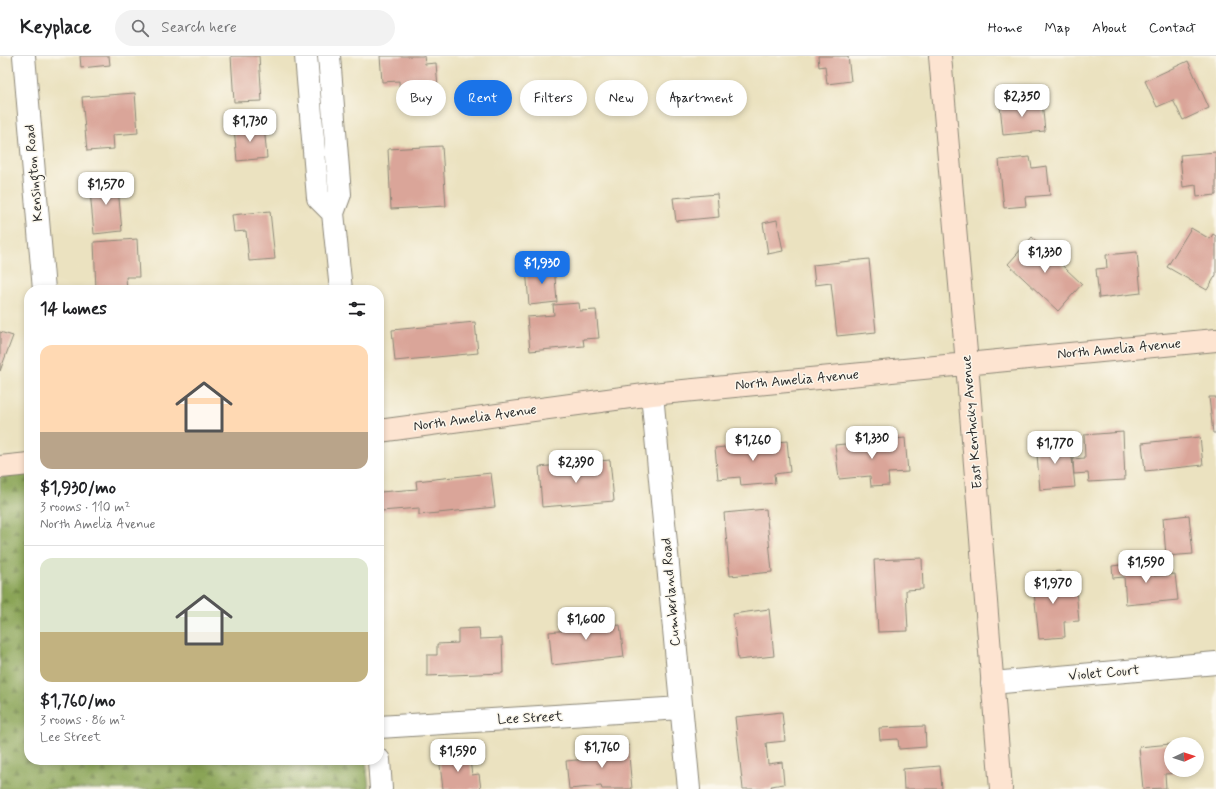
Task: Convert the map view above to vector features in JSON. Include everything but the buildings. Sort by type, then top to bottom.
[{"type":"main road","name":"East Kentucky Avenue","points":[[940,56],[967,364],[1001,789]]},
{"type":"main road","name":"North Amelia Avenue","points":[[384,430],[652,394],[1216,340]]},
{"type":"main road","points":[[0,467],[24,465]]},
{"type":"street","name":"Kensington Road","points":[[24,56],[44,285]]},
{"type":"street","points":[[306,56],[318,198],[333,213]]},
{"type":"street","points":[[329,56],[340,194],[333,213],[340,285]]},
{"type":"street","name":"Cumberland Road","points":[[652,394],[689,789]]},
{"type":"street","name":"Violet Court","points":[[992,683],[1216,663]]},
{"type":"street","name":"Lee Street","points":[[384,727],[681,708]]},
{"type":"street","points":[[379,765],[381,789]]},
{"type":"green space","points":[[24,475],[24,765],[367,765],[369,789],[0,789],[0,477]]}]
